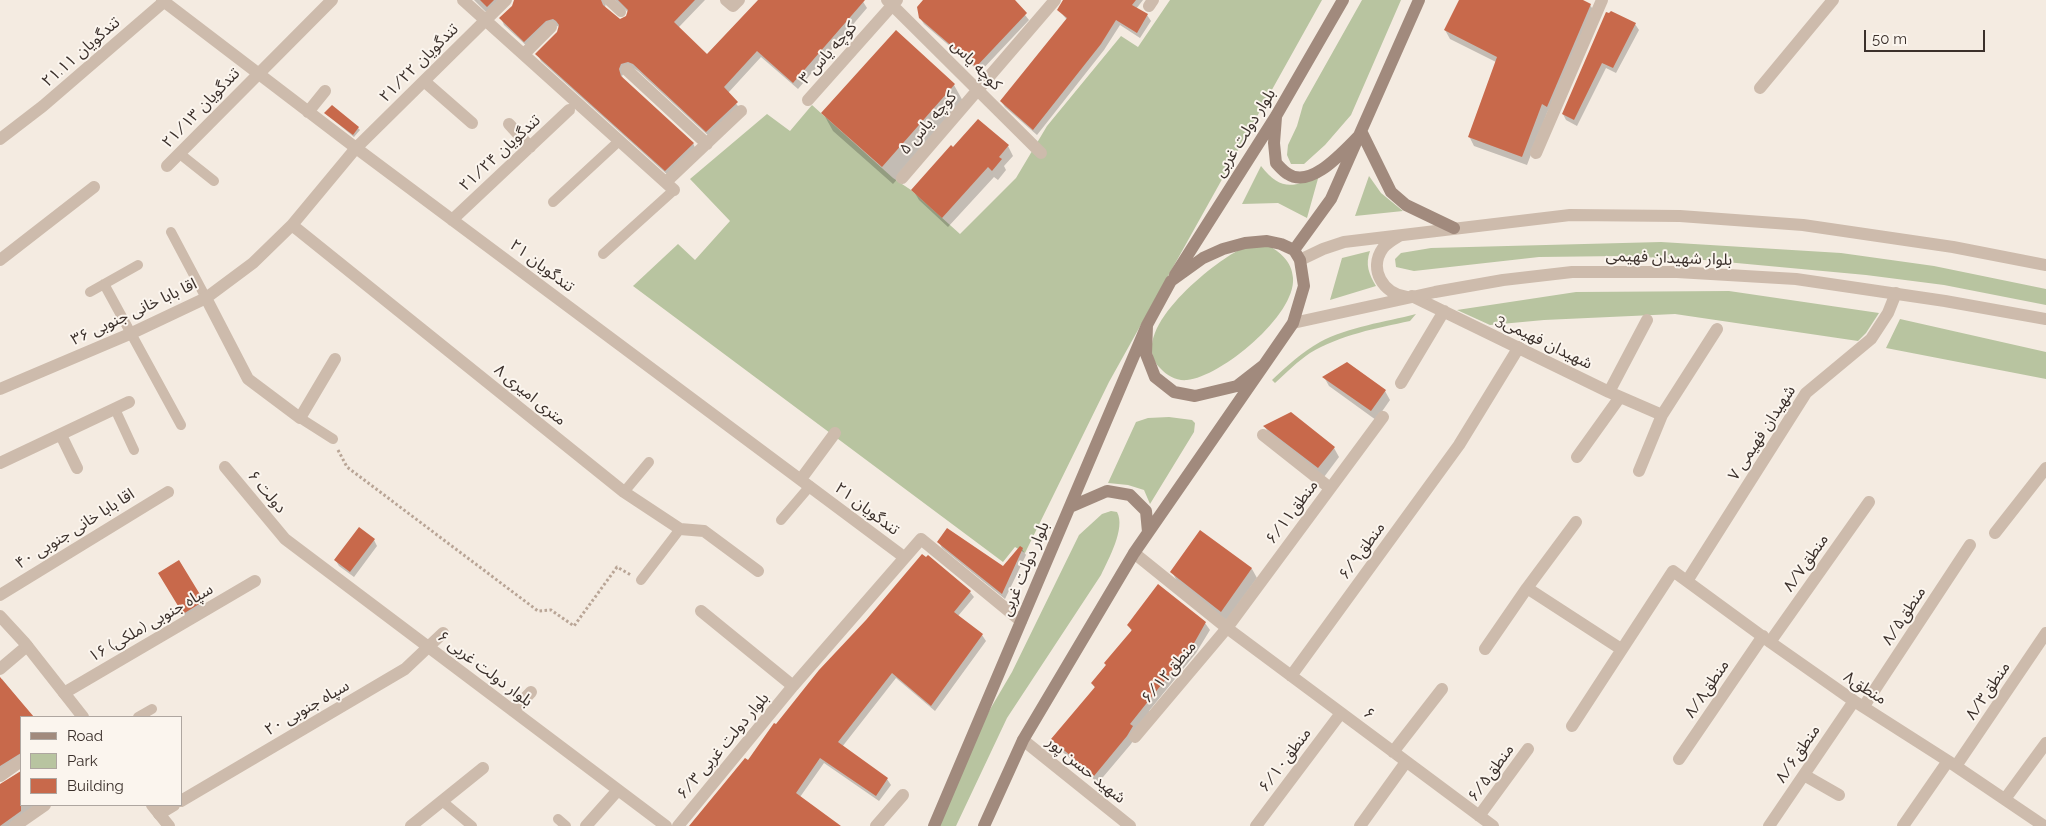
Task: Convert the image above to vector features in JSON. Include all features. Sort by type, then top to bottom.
[{"type":"main road","name":"بلوار دولت غربی","points":[[1171,281],[1276,116],[1343,0]]},
{"type":"main road","points":[[1297,255],[1332,200],[1418,0]]},
{"type":"main road","points":[[1276,116],[1274,143],[1276,163],[1289,175],[1306,177],[1324,168],[1362,133]]},
{"type":"main road","points":[[1362,133],[1391,192],[1406,205],[1454,228]]},
{"type":"main road","points":[[984,826],[1023,740],[1134,553],[1294,323],[1304,286],[1297,255],[1281,244],[1266,241],[1245,243],[1223,249],[1203,258],[1171,281],[1147,325],[1146,354],[1155,377],[1174,392],[1196,396],[1236,386],[1264,365]]},
{"type":"main road","name":"بلوار دولت غربی","points":[[934,826],[1147,325]]},
{"type":"main road","points":[[1070,507],[1107,491],[1130,495],[1146,512],[1148,532]]},
{"type":"street","name":"۲۱/۱۳ تندگویان","points":[[167,166],[332,0]]},
{"type":"street","points":[[464,0],[670,186],[707,144],[741,112]]},
{"type":"street","name":"۲۱/۲۲ تندگویان","points":[[292,225],[356,148],[506,0]]},
{"type":"street","name":"کوچه یاس ۵","points":[[902,178],[1055,0]]},
{"type":"street","points":[[1536,153],[1602,0]]},
{"type":"street","points":[[1760,88],[1833,0]]},
{"type":"street","name":"۲۱ تندگویان","points":[[164,1],[308,112],[904,557]]},
{"type":"street","name":"۲۱.۱۱ تندگویان","points":[[0,139],[43,106],[164,1]]},
{"type":"street","name":"کوچه یاس","points":[[892,2],[1041,153]]},
{"type":"street","name":"کوچه یاس ۳","points":[[808,100],[892,2]]},
{"type":"street","points":[[524,54],[551,27]]},
{"type":"street","points":[[627,70],[707,144]]},
{"type":"street","points":[[424,81],[472,123]]},
{"type":"street","points":[[308,112],[325,91]]},
{"type":"street","name":"۲۱/۲۴ تندگویان","points":[[452,220],[569,110]]},
{"type":"street","points":[[509,124],[530,146]]},
{"type":"street","points":[[0,260],[94,187]]},
{"type":"street","points":[[1297,255],[1344,242],[1570,215],[1680,216],[1803,225],[1953,246],[2046,265]]},
{"type":"street","name":"۳۶ اقا بابا خانی جنوبی","points":[[0,389],[132,333],[206,298],[253,263],[292,225]]},
{"type":"street","name":"۸ متری امیری","points":[[292,225],[624,492],[680,529],[704,531],[758,571]]},
{"type":"street","name":"3شهیدان فهیمی","points":[[1401,234],[1384,246],[1380,253],[1377,271],[1384,288],[1399,296],[1410,297],[1444,312],[1662,415]]},
{"type":"street","name":"بلوار شهیدان فهیمی","points":[[1294,323],[1410,297],[1503,280],[1572,272],[1677,272],[1796,279],[2046,319]]},
{"type":"street","name":"شهیدان فهیمی ۷","points":[[1687,581],[1806,393],[1871,339],[1888,313],[1896,294]]},
{"type":"street","points":[[206,298],[248,379],[300,418],[334,359]]},
{"type":"street","points":[[1401,383],[1444,312]]},
{"type":"street","points":[[1577,457],[1615,394],[1647,320]]},
{"type":"street","points":[[1639,471],[1662,415],[1717,329]]},
{"type":"street","name":"منطق۶/۹","points":[[1291,676],[1459,445],[1519,347]]},
{"type":"street","points":[[0,463],[129,402]]},
{"type":"street","name":"منطق۶/۱۱","points":[[1226,628],[1383,417]]},
{"type":"street","points":[[805,482],[835,433]]},
{"type":"street","points":[[61,434],[77,468]]},
{"type":"street","points":[[1263,435],[1330,488]]},
{"type":"street","name":"۶ دولت","points":[[225,467],[285,539]]},
{"type":"street","points":[[1995,533],[2046,468]]},
{"type":"street","name":"۴۰ اقا بابا خانی جنوبی","points":[[0,595],[168,492]]},
{"type":"street","name":"منطق۸/۷","points":[[1766,639],[1869,502]]},
{"type":"street","points":[[1485,649],[1526,588],[1576,522]]},
{"type":"street","name":"بلوار دولت غربی ۶/۳","points":[[678,826],[794,686],[921,538],[1021,621]]},
{"type":"street","name":"بلوار دولت غربی ۶","points":[[285,539],[666,826]]},
{"type":"street","name":"منطق۸/۵","points":[[1859,704],[1970,545]]},
{"type":"street","name":"۶","points":[[1134,553],[1226,628],[1492,826]]},
{"type":"street","name":"منطق۸","points":[[1620,649],[1673,571],[1859,704],[1952,763],[2005,799],[2037,824]]},
{"type":"street","name":"۱۶ سپاه جنوبی (ملکی)","points":[[64,693],[255,581]]},
{"type":"street","points":[[1526,588],[1620,649],[1572,726]]},
{"type":"street","points":[[702,611],[794,686]]},
{"type":"street","points":[[0,616],[27,646],[82,716]]},
{"type":"street","name":"منطق۶/۱۲","points":[[1136,737],[1226,628]]},
{"type":"street","name":"منطق۸/۳","points":[[1903,826],[1952,763],[2046,633]]},
{"type":"street","name":"۲۰ سپاه جنوبی","points":[[182,800],[405,669],[443,634]]},
{"type":"street","name":"منطق۸/۸","points":[[1679,760],[1766,639]]},
{"type":"street","points":[[0,669],[27,646]]},
{"type":"street","points":[[1393,752],[1442,689]]},
{"type":"street","points":[[513,710],[531,692]]},
{"type":"street","name":"منطق۸/۶","points":[[1769,826],[1804,775],[1859,704]]},
{"type":"street","name":"منطق۶/۱۰","points":[[1256,826],[1340,713]]},
{"type":"street","name":"شهید حسن پور","points":[[1023,740],[1130,826]]},
{"type":"street","points":[[2005,799],[2046,743]]},
{"type":"street","name":"منطق۶/۵","points":[[1479,816],[1528,749]]},
{"type":"street","points":[[0,776],[20,762]]},
{"type":"street","points":[[1360,826],[1406,762]]},
{"type":"street","points":[[411,826],[483,768]]},
{"type":"street","points":[[1804,775],[1838,795]]},
{"type":"street","points":[[586,826],[618,790]]},
{"type":"street","points":[[876,826],[903,795]]},
{"type":"street","points":[[15,826],[44,806]]},
{"type":"street","points":[[169,826],[156,809],[170,806]]},
{"type":"lane","points":[[608,0],[621,12]]},
{"type":"lane","points":[[553,202],[619,141]]},
{"type":"lane","points":[[180,154],[214,181]]},
{"type":"lane","points":[[603,254],[670,186]]},
{"type":"lane","points":[[171,232],[206,298]]},
{"type":"lane","points":[[90,292],[138,265]]},
{"type":"lane","points":[[104,284],[181,425]]},
{"type":"lane","points":[[115,409],[134,450]]},
{"type":"lane","points":[[300,418],[333,440]]},
{"type":"lane","points":[[624,492],[649,462]]},
{"type":"lane","points":[[781,520],[805,482]]},
{"type":"lane","points":[[641,580],[680,529]]},
{"type":"lane","points":[[140,716],[152,709]]},
{"type":"lane","points":[[442,801],[472,826]]},
{"type":"lane","points":[[558,819],[566,826]]},
{"type":"path","points":[[333,440],[347,467],[538,611],[551,610],[574,626],[617,567],[641,580]]},
{"type":"green space","points":[[1170,0],[1322,0],[1109,382],[1025,553],[1015,547],[1003,562],[633,286],[678,244],[695,260],[730,221],[690,179],[767,114],[790,131],[812,105],[893,178],[911,190],[960,234],[1016,178],[1047,126],[1121,36],[1138,47]]},
{"type":"green space","points":[[1362,0],[1401,0],[1351,115],[1325,145],[1304,164],[1291,164],[1287,155],[1288,145],[1297,126],[1303,105]]},
{"type":"green space","points":[[1261,166],[1275,180],[1288,185],[1302,183],[1319,175],[1307,218],[1278,203],[1242,204]]},
{"type":"green space","points":[[1369,176],[1381,193],[1403,211],[1355,216]]},
{"type":"green space","points":[[1661,242],[1841,253],[1934,266],[2046,289],[2046,305],[1944,285],[1866,275],[1704,260],[1621,256],[1539,257],[1414,271],[1396,267],[1395,259],[1401,253],[1431,248]]},
{"type":"green space","points":[[1266,244],[1276,250],[1288,262],[1293,278],[1291,293],[1270,326],[1236,356],[1201,376],[1183,380],[1176,379],[1166,373],[1160,368],[1152,354],[1154,337],[1162,320],[1175,302],[1208,271],[1224,259],[1237,251]]},
{"type":"green space","points":[[1370,251],[1368,269],[1376,286],[1330,300],[1342,258]]},
{"type":"green space","points":[[1729,291],[1879,313],[1866,333],[1858,341],[1675,314],[1544,320],[1490,325],[1457,310],[1576,292]]},
{"type":"green space","points":[[1416,314],[1410,321],[1385,326],[1334,341],[1310,353],[1275,383],[1272,380],[1289,364],[1320,342],[1342,332]]},
{"type":"green space","points":[[1900,319],[2046,352],[2046,379],[1886,348]]},
{"type":"green space","points":[[1169,417],[1192,420],[1195,423],[1194,432],[1150,504],[1144,490],[1128,485],[1108,483],[1136,422],[1148,418]]},
{"type":"green space","points":[[1111,511],[1117,512],[1119,519],[1118,535],[1112,553],[1101,575],[1007,718],[956,826],[936,826],[982,723],[1012,672],[1079,535],[1102,514]]},
{"type":"building","points":[[480,0],[494,0],[487,7]]},
{"type":"building","points":[[514,0],[601,0],[603,5],[620,19],[626,16],[628,10],[618,0],[695,0],[674,22],[707,54],[758,0],[865,0],[793,83],[757,51],[724,87],[738,102],[706,132],[633,64],[628,62],[621,64],[619,69],[621,76],[694,143],[665,171],[535,54],[557,32],[559,25],[556,21],[553,19],[546,21],[524,42],[499,18],[512,6]]},
{"type":"building","points":[[923,0],[1015,0],[1027,13],[976,67],[919,18],[917,7]]},
{"type":"building","points":[[1063,0],[1136,0],[1132,5],[1148,14],[1137,33],[1116,20],[1101,44],[1033,130],[1000,101],[1067,18],[1057,10]]},
{"type":"building","points":[[1459,0],[1583,0],[1591,4],[1547,107],[1542,104],[1522,157],[1468,137],[1497,57],[1444,30]]},
{"type":"building","points":[[1611,11],[1636,23],[1613,68],[1602,63],[1574,120],[1562,114],[1606,12],[1609,13]]},
{"type":"building","points":[[896,30],[955,84],[882,167],[821,113]]},
{"type":"building","points":[[332,105],[359,127],[353,135],[324,113]]},
{"type":"building","points":[[978,119],[1009,145],[999,157],[1002,159],[992,171],[988,167],[942,218],[911,190],[951,145],[953,147]]},
{"type":"building","points":[[1347,362],[1386,390],[1371,411],[1322,377]]},
{"type":"building","points":[[1291,412],[1335,447],[1318,468],[1263,426]]},
{"type":"building","points":[[359,527],[375,539],[350,572],[334,560]]},
{"type":"building","points":[[947,528],[1003,566],[1020,546],[1023,548],[1002,594],[937,542]]},
{"type":"building","points":[[1200,530],[1252,568],[1221,612],[1170,572]]},
{"type":"building","points":[[922,554],[926,557],[928,555],[971,591],[954,612],[983,634],[931,706],[892,673],[838,742],[888,778],[876,796],[820,758],[796,793],[841,826],[689,826],[745,758],[748,760],[774,723],[776,724],[819,670],[866,620]]},
{"type":"building","points":[[179,560],[204,601],[183,614],[158,573]]},
{"type":"building","points":[[1158,584],[1206,622],[1193,645],[1130,724],[1133,726],[1127,736],[1094,776],[1051,739],[1095,687],[1091,683],[1106,665],[1104,663],[1132,630],[1127,625]]},
{"type":"building","points":[[0,677],[33,716],[20,716],[20,754],[0,766]]},
{"type":"building","points":[[20,772],[21,811],[0,826],[0,784]]}]
